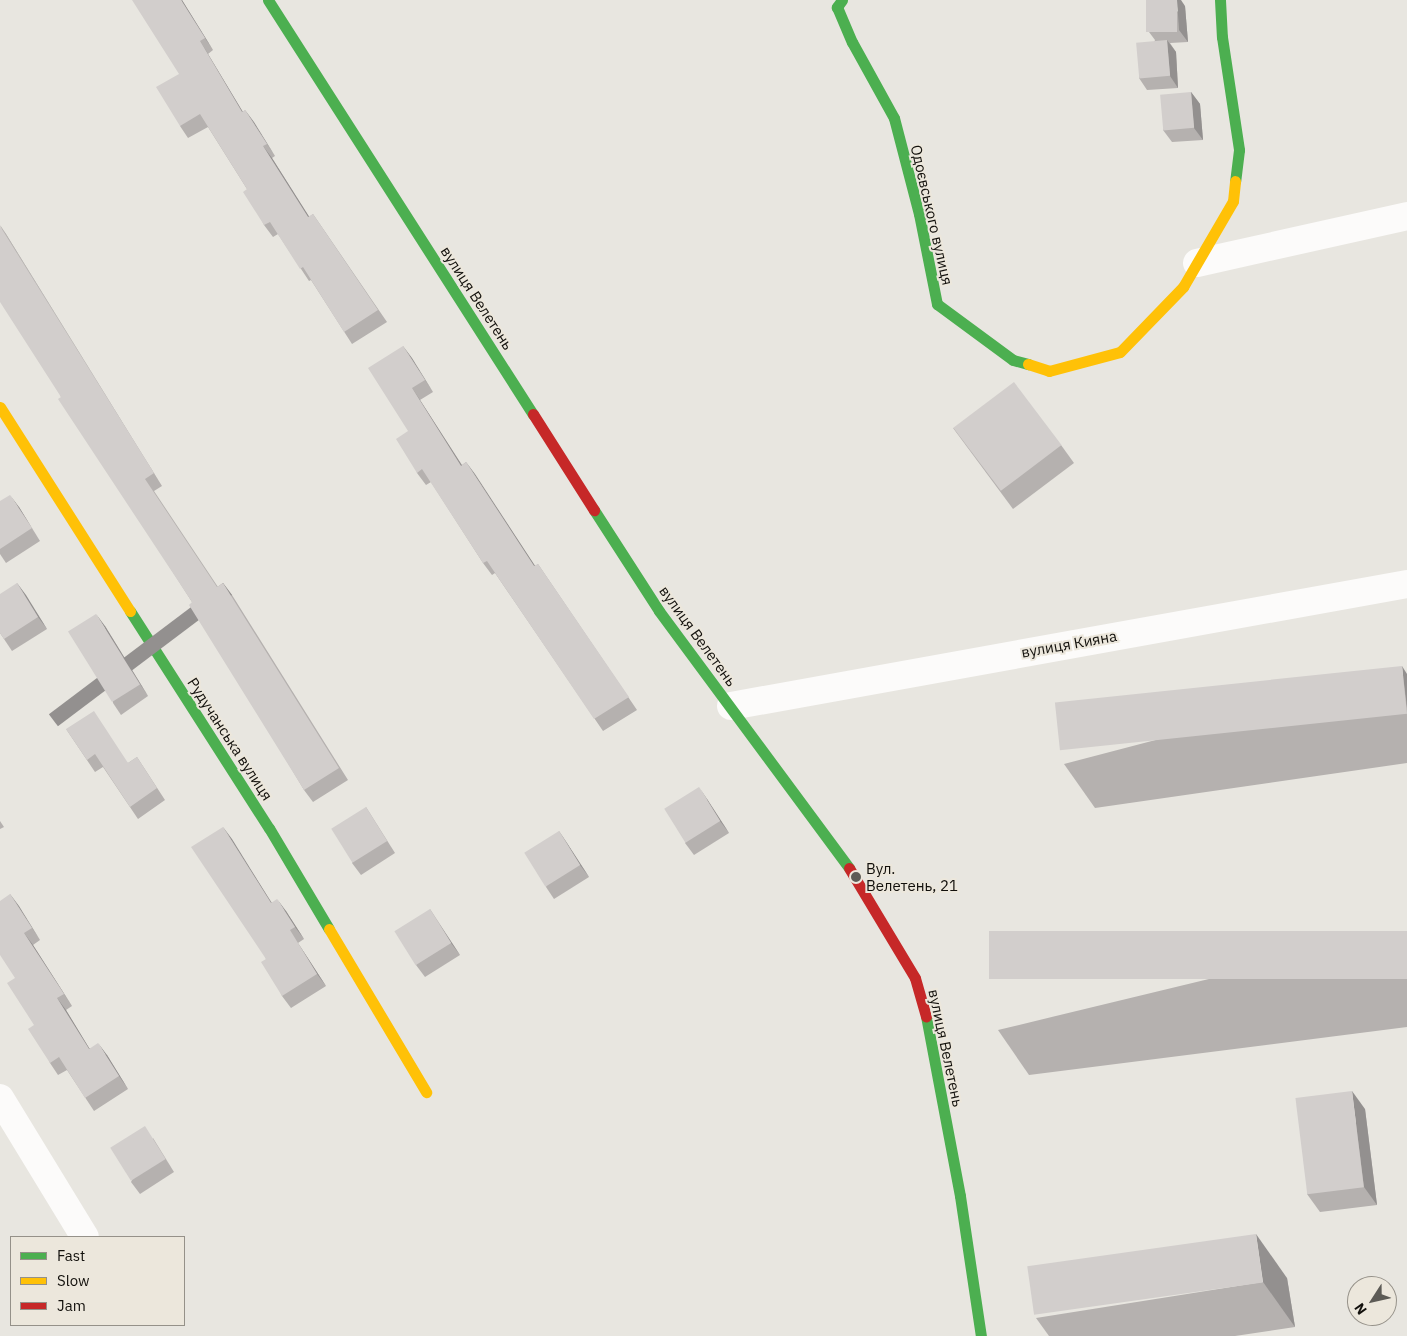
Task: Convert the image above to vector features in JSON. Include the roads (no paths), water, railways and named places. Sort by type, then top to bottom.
[{"type":"street","name":"вулиця Велетень","points":[[268,0],[659,611],[856,877],[915,978],[924,1003],[958,1186],[981,1336]]},
{"type":"street","name":"Одоєвського вулиця","points":[[842,0],[837,7],[852,42],[894,118],[919,214],[937,304],[1013,360],[1049,371],[1120,352],[1183,288],[1233,201],[1239,150],[1222,37],[1220,0]]},
{"type":"street","points":[[1197,263],[1407,216]]},
{"type":"street","name":"Рудучанська вулиця","points":[[0,407],[269,828],[426,1092]]},
{"type":"street","name":"вулиця Кияна","points":[[731,706],[1407,584]]},
{"type":"street","points":[[0,1098],[84,1236]]},
{"type":"place","name":"Вул. Велетень, 21","points":[[856,877]]}]
